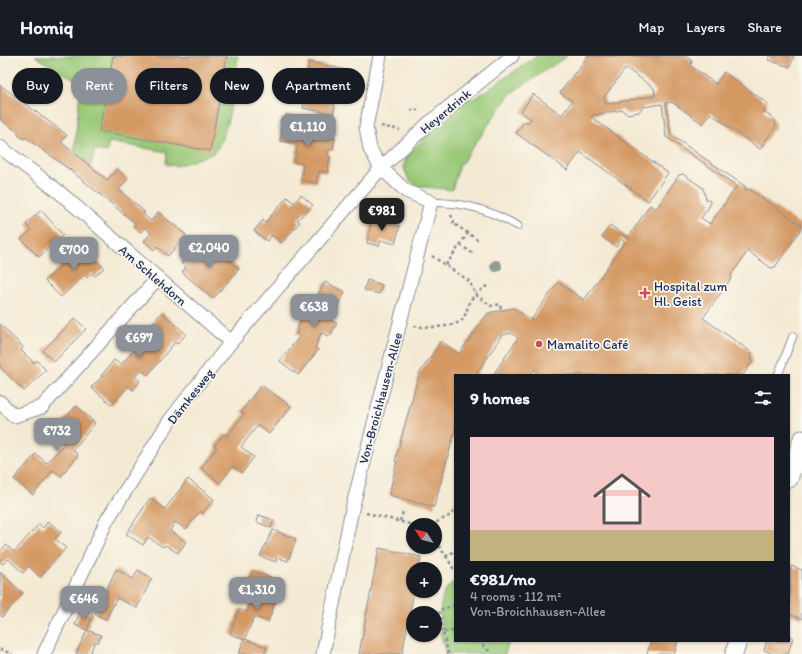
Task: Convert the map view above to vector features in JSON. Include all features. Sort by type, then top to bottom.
[{"type":"street","points":[[380,56],[366,127],[370,149],[381,168],[406,191],[431,202]]},
{"type":"street","name":"Heyerdrink","points":[[381,168],[418,134],[512,56]]},
{"type":"street","name":"Am Schlehdorn","points":[[0,147],[58,191],[157,279],[232,342]]},
{"type":"street","name":"Dämkesweg","points":[[44,654],[107,520],[170,420],[232,342],[381,168]]},
{"type":"street","name":"Von-Broichhausen-Allee","points":[[323,654],[352,509],[431,202]]},
{"type":"street","points":[[0,402],[14,416],[42,407],[157,279]]},
{"type":"street","points":[[793,471],[802,439]]},
{"type":"street","points":[[734,654],[738,642]]},
{"type":"lane","points":[[431,202],[458,203],[480,208],[498,215],[518,226]]},
{"type":"lane","points":[[778,374],[794,336]]},
{"type":"path","points":[[367,123],[418,134]]},
{"type":"path","points":[[445,202],[454,221],[453,223],[478,240]]},
{"type":"path","points":[[446,265],[468,233]]},
{"type":"path","points":[[460,245],[474,254]]},
{"type":"path","points":[[418,252],[434,256],[469,281],[476,295],[491,306],[500,304],[501,310]]},
{"type":"path","points":[[400,323],[421,328],[454,325],[465,316],[470,302],[489,284]]},
{"type":"path","points":[[352,509],[406,523]]},
{"type":"path","points":[[442,520],[451,515],[454,510]]},
{"type":"path","points":[[400,522],[403,512]]},
{"type":"path","points":[[442,551],[454,568]]},
{"type":"path","points":[[446,556],[454,551]]},
{"type":"path","points":[[442,609],[454,607]]},
{"type":"path","points":[[448,654],[442,632],[454,631]]},
{"type":"path","points":[[479,642],[489,651],[489,654]]},
{"type":"path","points":[[0,648],[11,654]]},
{"type":"green space","points":[[35,56],[238,56],[236,68],[210,68],[210,104],[231,104],[227,124],[218,147],[212,154],[176,166],[166,164],[167,152],[109,142],[107,152],[94,150],[91,166],[74,151],[79,104],[127,104],[127,68],[71,68],[71,78],[63,73],[63,68],[55,68]]},
{"type":"green space","points":[[537,56],[567,56],[510,94],[459,167],[452,190],[417,186],[409,180],[403,166],[410,152],[470,97],[472,100]]},
{"type":"green space","points":[[454,582],[454,642],[509,642],[505,654],[446,654],[442,640],[441,602],[449,585]]},
{"type":"building","points":[[113,56],[227,56],[225,68],[210,68],[210,104],[218,104],[210,151],[99,131],[104,104],[127,104],[127,68],[111,68]]},
{"type":"building","points":[[587,56],[686,56],[692,61],[691,66],[716,84],[724,72],[768,104],[763,111],[775,120],[776,126],[760,149],[710,113],[703,124],[672,102],[666,103],[671,135],[746,187],[745,190],[749,189],[801,225],[801,229],[775,267],[771,268],[748,251],[731,275],[732,277],[703,318],[751,352],[752,362],[744,374],[535,374],[537,371],[535,369],[531,374],[494,374],[518,338],[511,333],[502,335],[477,374],[454,374],[454,434],[434,507],[389,495],[397,461],[395,461],[419,374],[441,341],[459,354],[488,313],[514,308],[531,320],[558,282],[584,300],[625,242],[621,239],[616,247],[602,237],[610,225],[628,238],[650,205],[656,209],[679,175],[683,174],[703,188],[706,199],[710,201],[710,205],[701,218],[710,224],[737,186],[666,137],[662,104],[643,107],[639,112],[627,114],[622,110],[593,115],[591,117],[668,173],[648,201],[580,152],[567,170],[516,133],[525,121],[528,123],[531,119],[521,112],[533,94],[562,115],[572,101],[560,93],[575,72],[577,73]],"holes":[[[626,68],[654,88],[655,96],[606,104],[604,97]]]},
{"type":"building","points":[[770,56],[794,56],[790,67],[768,60]]},
{"type":"building","points":[[309,62],[338,68],[308,68]]},
{"type":"building","points":[[0,85],[12,94],[12,104],[25,104],[67,135],[61,142],[107,180],[117,169],[128,179],[119,190],[145,212],[143,214],[151,221],[158,212],[186,235],[168,256],[157,246],[154,250],[144,241],[151,233],[145,228],[141,232],[133,226],[135,223],[69,169],[25,137],[24,139],[18,135],[19,133],[0,119]]},
{"type":"building","points":[[304,104],[335,105],[333,114],[303,108]]},
{"type":"building","points":[[286,115],[308,119],[306,133],[335,138],[333,150],[329,150],[328,155],[330,156],[327,173],[319,171],[316,183],[301,180],[303,164],[294,162],[298,144],[280,141]]},
{"type":"building","points":[[301,195],[313,205],[297,220],[300,222],[282,243],[272,235],[267,241],[254,231],[263,220],[265,223],[287,197],[294,203]]},
{"type":"building","points":[[41,210],[63,235],[39,257],[21,239],[31,230],[26,224]]},
{"type":"building","points":[[372,218],[400,226],[395,244],[381,240],[379,246],[367,243]]},
{"type":"building","points":[[202,239],[207,244],[208,242],[239,269],[213,299],[182,272],[186,268],[181,263]]},
{"type":"building","points":[[83,245],[104,268],[95,276],[92,273],[87,278],[85,275],[61,297],[45,281]]},
{"type":"building","points":[[367,280],[382,285],[379,294],[364,290]]},
{"type":"building","points":[[325,282],[345,292],[330,320],[337,323],[330,336],[321,333],[315,348],[318,350],[298,375],[280,361],[300,336],[296,334],[299,324],[303,316],[306,317]]},
{"type":"building","points":[[162,312],[186,334],[177,344],[175,342],[148,375],[141,370],[135,377],[140,381],[133,390],[128,386],[112,405],[91,387],[102,377],[101,376],[114,360],[121,365],[137,346],[135,344]]},
{"type":"building","points":[[75,318],[86,329],[54,362],[43,351]]},
{"type":"building","points":[[0,324],[23,347],[21,350],[34,363],[36,360],[46,370],[24,391],[0,367]]},
{"type":"building","points":[[261,385],[291,406],[269,434],[258,425],[241,447],[254,457],[242,473],[233,466],[220,483],[201,468],[217,448],[214,446],[224,434],[227,436],[244,414],[241,412]]},
{"type":"building","points":[[76,406],[95,423],[73,450],[78,455],[61,476],[53,470],[33,495],[14,479],[36,454],[47,463],[65,443],[53,433]]},
{"type":"building","points":[[188,479],[214,499],[203,513],[200,511],[186,529],[175,522],[170,531],[186,542],[178,553],[165,545],[163,547],[148,537],[143,545],[126,534],[150,498],[165,509]]},
{"type":"building","points":[[259,515],[274,520],[271,528],[257,522]]},
{"type":"building","points":[[48,521],[61,532],[55,539],[66,548],[40,577],[29,566],[23,573],[8,559],[3,564],[0,562],[0,552],[6,545],[14,552],[39,524],[43,528]]},
{"type":"building","points":[[273,530],[296,539],[288,561],[277,557],[276,562],[260,556]]},
{"type":"building","points":[[379,548],[421,557],[420,562],[406,562],[406,598],[413,598],[411,606],[406,606],[406,633],[402,654],[359,654]]},
{"type":"building","points":[[791,566],[802,570],[802,619],[790,614]]},
{"type":"building","points":[[116,569],[133,579],[138,570],[152,578],[137,608],[117,598],[106,619],[95,614]]},
{"type":"building","points":[[253,571],[283,582],[268,622],[254,617],[245,639],[267,647],[264,654],[239,654],[244,639],[230,634],[239,609],[247,612],[256,587],[249,584]]},
{"type":"building","points":[[0,572],[23,593],[2,617],[0,615]]},
{"type":"building","points":[[81,609],[93,614],[87,630],[75,625]]},
{"type":"building","points":[[87,630],[101,635],[98,643],[95,641],[90,654],[76,654]]},
{"type":"building","points":[[790,636],[793,637],[788,654],[773,654],[764,650],[767,642],[790,642]]},
{"type":"building","points":[[651,642],[678,642],[674,654],[647,654]]},
{"type":"place","name":"Hospital zum Hl. Geist","points":[[645,293]]},
{"type":"place","name":"Mamalito Café","points":[[539,344]]}]
